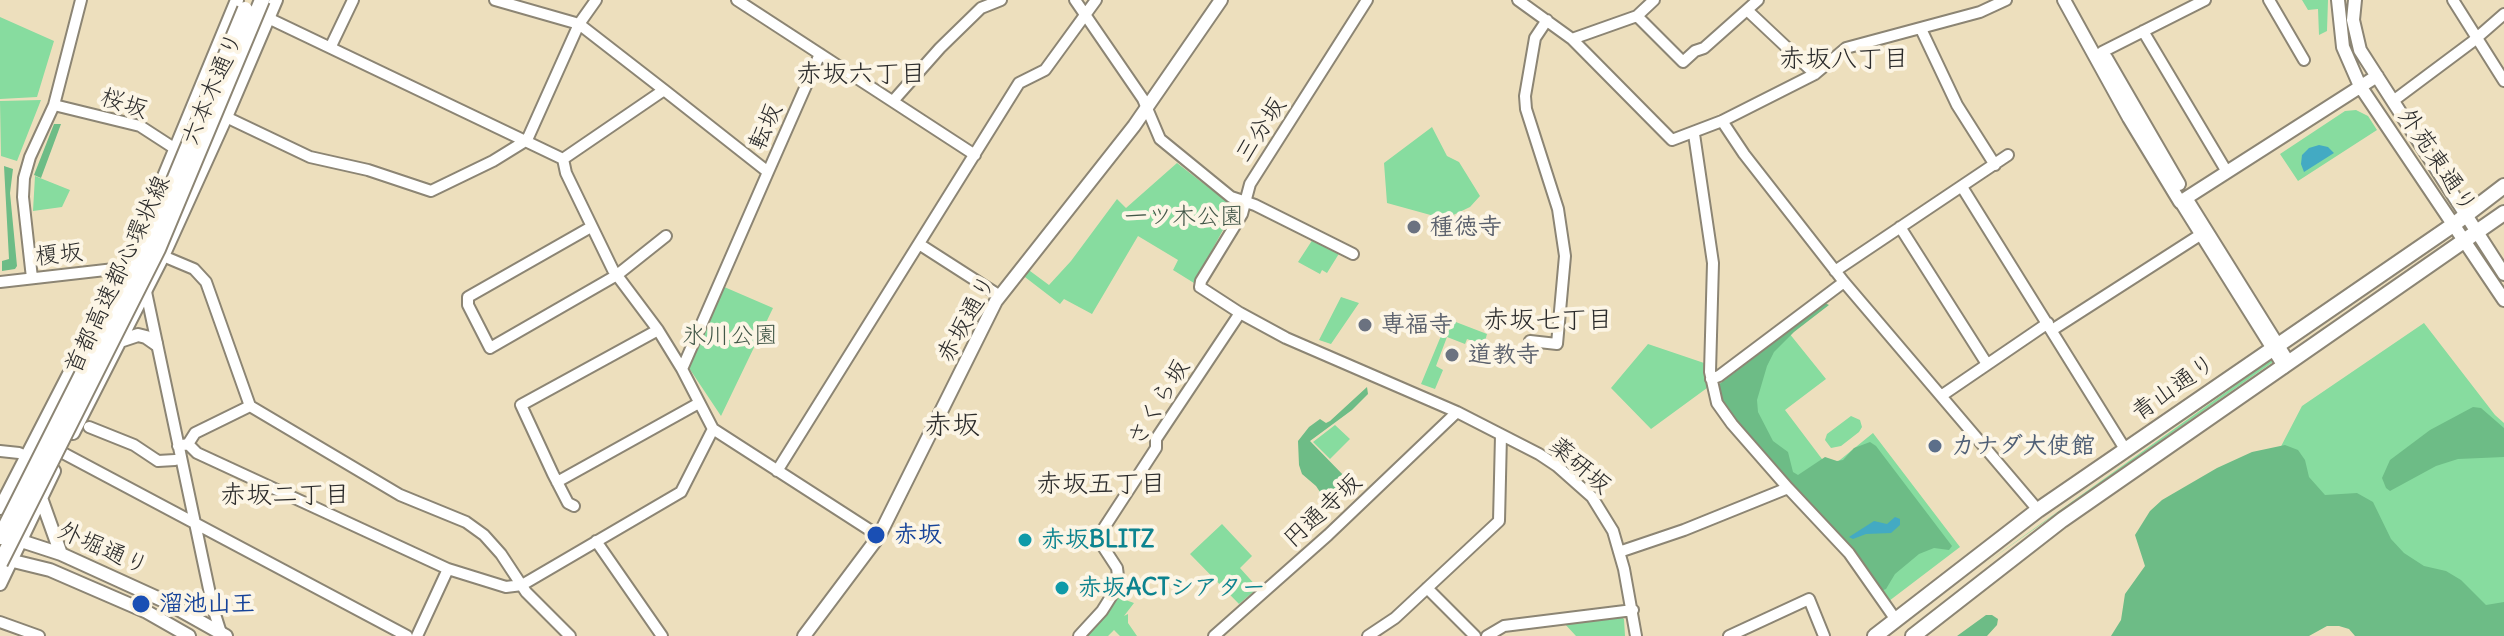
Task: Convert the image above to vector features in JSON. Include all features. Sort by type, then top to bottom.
[{"type":"highway","name":"首都高速都心環状線","points":[[3,559],[158,249],[260,0]]},
{"type":"highway","name":"首都高速都心環状線","points":[[1,538],[148,243],[246,5]]},
{"type":"highway","name":"青山通り","points":[[1875,636],[2038,510],[2453,225],[2504,186]]},
{"type":"highway","name":"青山通り","points":[[1913,636],[2047,531],[2504,213]]},
{"type":"main road","points":[[246,5],[260,0]]},
{"type":"main road","name":"六本木通り","points":[[0,584],[3,559],[20,540],[63,453],[85,422],[226,117],[276,0]]},
{"type":"main road","name":"赤坂通り","points":[[804,636],[879,536],[1000,296],[1147,109],[1221,0]]},
{"type":"main road","points":[[2064,0],[2129,118],[2184,200]]},
{"type":"main road","points":[[2073,0],[2184,200]]},
{"type":"main road","name":"外苑東通り","points":[[2338,0],[2343,47],[2360,86],[2504,300]]},
{"type":"main road","name":"外苑東通り","points":[[2358,1],[2353,20],[2360,50],[2504,274]]},
{"type":"main road","points":[[1,538],[141,265],[245,29],[246,5]]},
{"type":"main road","points":[[226,30],[241,27],[246,5]]},
{"type":"main road","name":"六本木通り","points":[[0,508],[4,494],[136,244],[226,30],[246,5]]},
{"type":"main road","points":[[186,126],[206,111],[237,37],[256,20],[268,18]]},
{"type":"main road","points":[[2184,200],[2377,76]]},
{"type":"main road","points":[[120,341],[138,335],[156,344]]},
{"type":"main road","points":[[51,445],[85,422]]},
{"type":"main road","points":[[41,498],[61,554]]},
{"type":"main road","name":"外堀通り","points":[[1,538],[20,540],[61,554],[162,600],[223,635]]},
{"type":"main road","name":"外堀通り","points":[[3,559],[50,570],[147,612],[189,636]]},
{"type":"street","points":[[32,278],[23,189],[30,157],[54,105],[81,0]]},
{"type":"street","points":[[331,46],[353,0]]},
{"type":"street","points":[[495,0],[579,24],[768,172]]},
{"type":"street","points":[[226,117],[310,157],[368,170],[431,191],[493,161],[527,140],[579,24],[596,0]]},
{"type":"street","points":[[737,0],[975,155]]},
{"type":"street","points":[[893,101],[978,4],[1001,0]]},
{"type":"street","points":[[1075,0],[1143,99],[1160,139],[1231,197],[1255,205],[1353,254]]},
{"type":"street","points":[[777,471],[1019,83],[1045,70],[1096,0]]},
{"type":"street","name":"三分坂","points":[[1200,287],[1242,214],[1250,184],[1367,0]]},
{"type":"street","points":[[1518,0],[1572,39],[1672,140],[1694,134],[1815,74],[1846,48],[1980,12],[2006,0]]},
{"type":"street","points":[[1572,39],[1637,16],[1654,0]]},
{"type":"street","points":[[1637,16],[1683,62],[1758,0]]},
{"type":"street","points":[[2102,52],[2205,0]]},
{"type":"street","points":[[2269,0],[2304,60]]},
{"type":"street","points":[[2453,0],[2502,75]]},
{"type":"street","points":[[1747,10],[1815,74]]},
{"type":"street","points":[[2393,101],[2504,14]]},
{"type":"street","points":[[268,18],[563,159]]},
{"type":"street","points":[[1530,341],[1557,344],[1565,256],[1558,209],[1526,109],[1525,96],[1535,38],[1547,20]]},
{"type":"street","points":[[1921,29],[1957,105],[1995,165]]},
{"type":"street","points":[[2143,31],[2227,172]]},
{"type":"street","name":"転坂","points":[[682,369],[820,54]]},
{"type":"street","points":[[563,159],[664,90]]},
{"type":"street","name":"桜坂","points":[[54,105],[140,126],[177,150]]},
{"type":"street","points":[[1722,121],[1752,165],[1835,271],[2038,510]]},
{"type":"street","points":[[1694,134],[1713,263],[1711,379],[1717,403],[1788,488],[1849,553],[1896,620]]},
{"type":"street","points":[[1835,271],[2008,155]]},
{"type":"street","points":[[563,159],[566,173],[591,227],[617,275],[658,330],[713,429],[879,536]]},
{"type":"street","points":[[1962,187],[2125,449]]},
{"type":"street","points":[[2184,200],[2200,235],[2287,366]]},
{"type":"street","points":[[2184,200],[2274,346]]},
{"type":"street","points":[[591,227],[468,297],[468,305],[490,348],[617,275],[666,236]]},
{"type":"street","points":[[1900,227],[1987,364]]},
{"type":"street","points":[[1941,396],[1987,364],[2200,235]]},
{"type":"street","points":[[136,244],[223,635]]},
{"type":"street","points":[[919,244],[1000,296]]},
{"type":"street","points":[[163,256],[194,269],[206,282],[250,406],[400,495],[466,522],[484,535],[522,585],[570,636]]},
{"type":"street","name":"榎坂","points":[[0,282],[123,268]]},
{"type":"street","points":[[1711,379],[1844,282]]},
{"type":"street","name":"薬研坂","points":[[1200,287],[1286,338],[1457,412],[1548,460],[1592,497],[1604,514],[1619,552],[1636,636]]},
{"type":"street","name":"さくら坂","points":[[1079,636],[1102,611],[1119,584],[1117,568],[1102,545],[1102,531],[1156,448],[1156,439],[1240,313]]},
{"type":"street","points":[[574,506],[568,503],[521,405],[658,330]]},
{"type":"street","points":[[557,482],[699,403]]},
{"type":"street","points":[[183,445],[195,433],[250,406]]},
{"type":"street","name":"円通寺坂","points":[[1214,636],[1328,535],[1457,412]]},
{"type":"street","points":[[85,422],[134,445],[158,461],[175,460]]},
{"type":"street","points":[[183,445],[448,569],[506,587],[522,585],[681,492],[713,429]]},
{"type":"street","points":[[1368,636],[1395,618],[1499,521],[1501,435]]},
{"type":"street","points":[[0,451],[26,456]]},
{"type":"street","points":[[63,453],[407,636]]},
{"type":"street","points":[[1619,552],[1684,530],[1788,488]]},
{"type":"street","points":[[596,541],[662,636]]},
{"type":"street","points":[[417,636],[448,569]]},
{"type":"street","points":[[1427,588],[1475,636]]},
{"type":"street","points":[[1729,636],[1809,599],[1824,636]]},
{"type":"street","points":[[1487,636],[1504,626],[1633,610]]},
{"type":"street","points":[[0,622],[39,636]]},
{"type":"green space","points":[[2302,0],[2328,0],[2327,31],[2319,35],[2318,9],[2308,10]]},
{"type":"green space","points":[[0,17],[54,41],[37,97],[0,99]]},
{"type":"green space","points":[[41,100],[17,161],[1,156],[0,101]]},
{"type":"green space","points":[[2356,110],[2368,116],[2377,130],[2298,181],[2280,154],[2345,111]]},
{"type":"green space","points":[[54,124],[61,124],[41,178],[34,175]]},
{"type":"green space","points":[[1432,127],[1447,156],[1459,162],[1480,196],[1470,207],[1445,219],[1387,203],[1384,163]]},
{"type":"green space","name":"一ツ木公園","points":[[1177,163],[1235,208],[1194,283],[1173,270],[1178,260],[1138,236],[1092,314],[1064,299],[1060,304],[1021,274],[1026,268],[1049,285],[1117,199],[1126,208]]},
{"type":"green space","points":[[4,166],[13,169],[10,193],[17,266],[2,271],[2,261],[9,259]]},
{"type":"green space","points":[[35,176],[70,190],[62,207],[33,211]]},
{"type":"green space","points":[[1313,239],[1340,252],[1327,273],[1322,270],[1320,274],[1298,262]]},
{"type":"green space","name":"氷川公園","points":[[722,286],[773,308],[721,416],[687,365]]},
{"type":"green space","points":[[1341,297],[1359,303],[1331,344],[1319,340]]},
{"type":"green space","points":[[1825,303],[1829,305],[1774,352],[1757,400],[1758,412],[1773,441],[1788,452],[1793,472],[1798,475],[1825,457],[1843,460],[1854,448],[1870,442],[1876,446],[1952,546],[1949,550],[1934,548],[1919,554],[1895,574],[1886,589],[1881,591],[1736,422],[1717,392],[1718,385]]},
{"type":"green space","points":[[1448,319],[1487,334],[1484,345],[1467,339],[1465,344],[1447,337],[1436,366],[1443,370],[1435,389],[1421,384]]},
{"type":"green space","points":[[2424,323],[2504,423],[2504,636],[2432,592],[2276,456],[2302,406]]},
{"type":"green space","points":[[1789,333],[1826,379],[1785,410],[1825,463],[1800,484],[1754,419],[1762,359]]},
{"type":"green space","points":[[1648,344],[1707,364],[1707,388],[1651,429],[1611,388]]},
{"type":"green space","points":[[2271,360],[2273,362],[1983,565]]},
{"type":"green space","points":[[1367,387],[1368,394],[1352,410],[1310,441],[1347,479],[1335,494],[1324,498],[1302,474],[1298,441],[1309,427],[1320,419],[1326,423],[1330,421]]},
{"type":"green space","points":[[2473,407],[2481,408],[2504,428],[2504,457],[2458,459],[2436,466],[2390,491],[2386,488],[2382,478],[2390,460],[2430,430]]},
{"type":"green space","points":[[1851,416],[1860,420],[1862,427],[1859,432],[1841,446],[1831,448],[1825,440],[1827,434]]},
{"type":"green space","points":[[1335,425],[1350,439],[1330,459],[1313,442]]},
{"type":"green space","points":[[1873,433],[1960,547],[1889,601],[1797,495]]},
{"type":"green space","points":[[2285,445],[2298,450],[2305,460],[2309,477],[2325,495],[2357,493],[2373,502],[2391,539],[2404,553],[2424,566],[2446,571],[2461,580],[2486,605],[2504,602],[2504,636],[2355,636],[2349,629],[2327,626],[2309,636],[2111,636],[2121,620],[2125,594],[2145,566],[2135,535],[2150,511],[2162,500],[2217,468],[2252,452]]},
{"type":"green space","points":[[1222,524],[1252,556],[1240,568],[1258,588],[1239,604],[1190,554]]},
{"type":"green space","points":[[1109,594],[1134,603],[1124,616],[1128,614],[1128,623],[1137,636],[1120,636],[1114,630],[1108,636],[1075,636]]},
{"type":"green space","points":[[1986,615],[1998,619],[1997,625],[1987,636],[1957,636]]},
{"type":"green space","points":[[1620,616],[1624,619],[1625,636],[1576,636],[1564,623]]},
{"type":"water","points":[[2319,145],[2328,147],[2334,153],[2304,172],[2302,155],[2309,148]]},
{"type":"water","points":[[1895,517],[1900,519],[1900,525],[1891,533],[1849,537],[1874,521],[1887,524]]},
{"type":"place","name":"種徳寺","points":[[1414,227]]},
{"type":"place","name":"専福寺","points":[[1365,325]]},
{"type":"place","name":"道教寺","points":[[1452,355]]},
{"type":"place","name":"カナダ大使館","points":[[1935,446]]},
{"type":"place","name":"赤坂","points":[[876,535]]},
{"type":"place","name":"赤坂BLITZ","points":[[1025,540]]},
{"type":"place","name":"赤坂ACTシアター","points":[[1062,588]]},
{"type":"place","name":"溜池山王","points":[[141,604]]},
{"type":"district","name":"赤坂八丁目","points":[[1844,60]]},
{"type":"district","name":"赤坂六丁目","points":[[861,75]]},
{"type":"district","name":"赤坂七丁目","points":[[1548,321]]},
{"type":"district","name":"赤坂","points":[[952,426]]},
{"type":"district","name":"赤坂五丁目","points":[[1101,485]]},
{"type":"district","name":"赤坂二丁目","points":[[285,496]]}]
